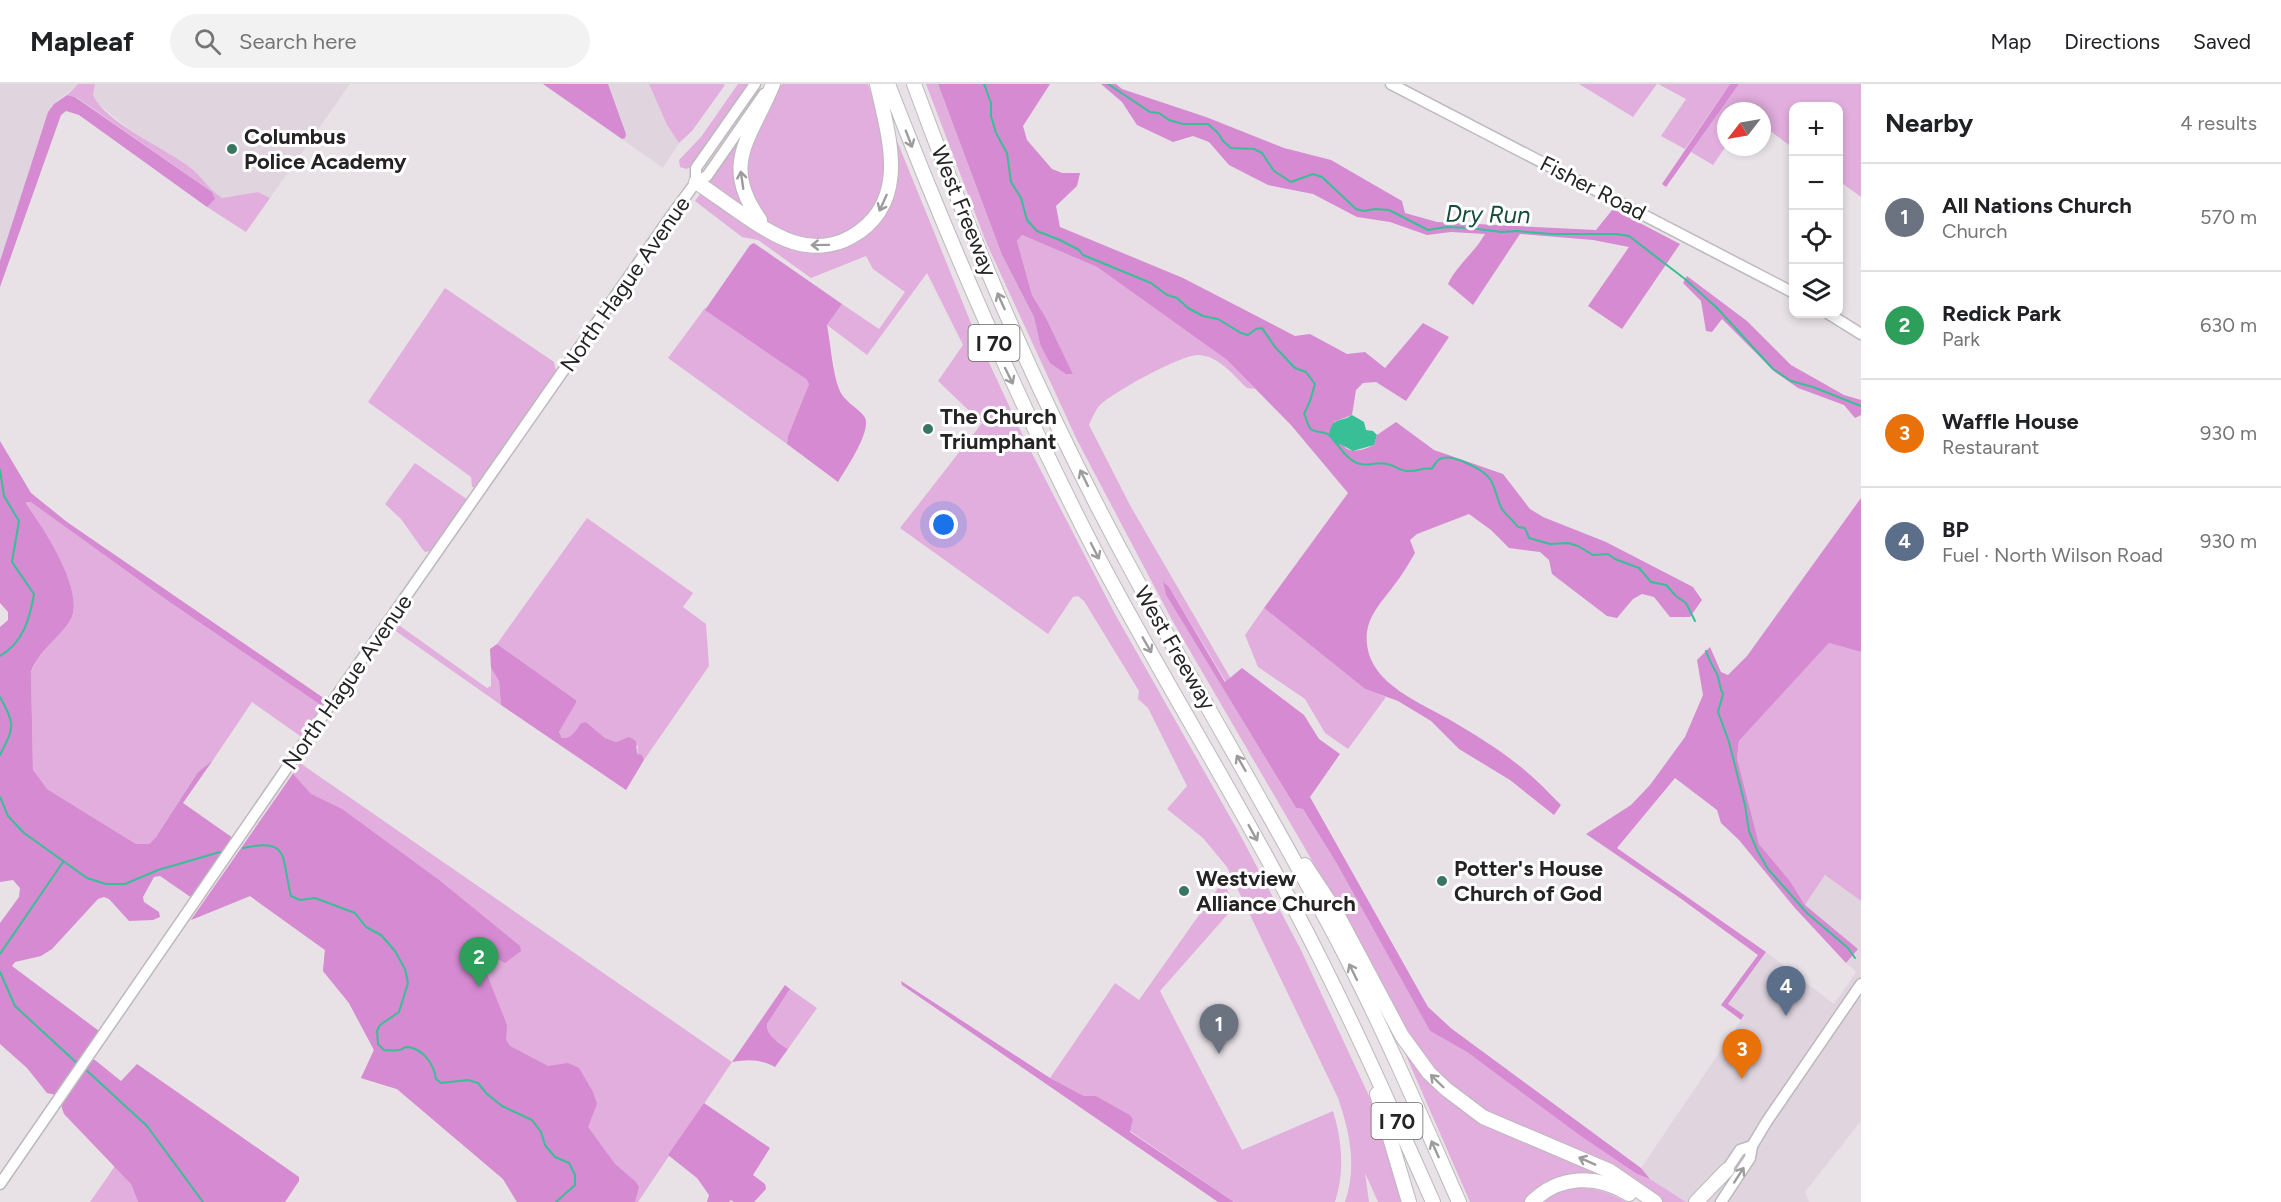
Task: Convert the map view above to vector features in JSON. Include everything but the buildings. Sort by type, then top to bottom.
[{"type":"highway","points":[[769,231],[748,204],[741,180],[741,168],[742,154],[750,129],[772,84]]},
{"type":"highway","points":[[696,182],[769,231],[803,245],[830,245],[856,234],[876,218],[886,198],[891,166],[890,145],[877,84]]},
{"type":"highway","name":"West Freeway","points":[[888,84],[954,250],[1003,364],[1061,485],[1118,594],[1295,908],[1361,1040],[1432,1202]]},
{"type":"highway","name":"West Freeway","points":[[914,84],[964,215],[1034,376],[1135,577],[1252,784],[1341,948],[1391,1048],[1459,1202]]},
{"type":"highway","points":[[1252,784],[1336,912],[1402,1036],[1430,1073],[1464,1104],[1483,1117],[1610,1171],[1655,1202]]},
{"type":"highway","points":[[1361,1040],[1409,1202]]},
{"type":"highway","points":[[1696,1202],[1727,1170]]},
{"type":"highway","points":[[1532,1202],[1560,1183],[1583,1179],[1612,1185],[1641,1202]]},
{"type":"main road","name":"North Hague Avenue","points":[[696,182],[696,168],[755,84]]},
{"type":"main road","name":"North Hague Avenue","points":[[0,1184],[343,686],[696,182],[707,176],[772,84]]},
{"type":"main road","name":"Fisher Road","points":[[1391,84],[1789,290]]},
{"type":"main road","points":[[1835,318],[1861,334]]},
{"type":"main road","points":[[1722,1202],[1750,1158],[1752,1146],[1861,984]]},
{"type":"main road","points":[[1705,1202],[1740,1150],[1752,1146]]},
{"type":"shaded area","points":[[0,84],[78,84],[48,112],[0,261]]},
{"type":"shaded area","points":[[78,84],[95,84],[93,95],[110,116],[192,169],[222,198],[258,192],[270,198],[246,232],[207,207],[214,199],[212,192],[76,97],[67,95]]},
{"type":"shaded area","name":"Columbus Police Academy","points":[[95,84],[350,84],[270,198],[258,192],[222,198],[212,192],[193,170],[129,129],[97,103],[93,95]]},
{"type":"shaded area","points":[[543,84],[649,84],[667,125],[679,143],[663,168]]},
{"type":"shaded area","points":[[543,84],[608,84],[626,134],[625,138],[622,139]]},
{"type":"shaded area","points":[[649,84],[725,85],[692,131],[679,143],[667,125]]},
{"type":"shaded area","points":[[738,84],[749,84],[693,166],[686,169],[680,167],[679,160],[701,137]]},
{"type":"shaded area","points":[[782,84],[868,84],[884,142],[885,186],[875,207],[856,227],[845,233],[822,239],[809,239],[785,233],[765,220],[751,196],[747,185],[746,165],[751,136]]},
{"type":"shaded area","points":[[926,84],[938,84],[1002,255],[1034,317],[1040,344],[1073,374],[1046,318],[1032,295],[1017,241],[1022,235],[1097,267],[1227,360],[1255,389],[1247,388],[1219,362],[1198,355],[1177,361],[1147,375],[1107,399],[1098,407],[1089,425],[1131,507],[1231,679],[1226,682],[1164,582],[1166,595],[1296,808],[1303,809],[1337,864],[1430,1031],[1467,1052],[1637,1174],[1650,1179],[1686,1202],[1661,1202],[1638,1181],[1608,1165],[1480,1108],[1436,1072],[1413,1042],[1349,924],[1172,620],[1077,440],[986,242]]},
{"type":"shaded area","points":[[938,84],[1050,84],[1023,126],[1027,140],[1052,169],[1062,173],[1080,173],[1077,186],[1056,206],[1060,227],[1183,278],[1295,336],[1310,334],[1347,354],[1365,352],[1385,368],[1423,323],[1449,337],[1406,401],[1376,382],[1363,383],[1356,390],[1352,415],[1334,422],[1339,438],[1346,448],[1357,451],[1374,445],[1377,435],[1396,422],[1434,450],[1503,474],[1530,509],[1543,517],[1606,542],[1693,587],[1702,600],[1690,617],[1670,617],[1654,597],[1642,594],[1633,599],[1617,618],[1607,616],[1552,574],[1549,560],[1540,552],[1509,548],[1491,530],[1469,514],[1417,534],[1410,540],[1415,553],[1375,611],[1368,626],[1367,644],[1371,658],[1378,671],[1400,691],[1485,741],[1529,774],[1561,805],[1554,815],[1510,780],[1459,749],[1431,721],[1398,701],[1365,689],[1264,608],[1348,493],[1291,425],[1227,360],[1097,267],[1022,235],[1017,241],[1032,295],[1046,318],[1073,374],[1066,374],[1050,363],[1040,344],[1034,317],[1002,255]]},
{"type":"shaded area","points":[[1101,84],[1116,84],[1122,89],[1206,117],[1284,148],[1331,160],[1402,201],[1405,213],[1437,222],[1596,230],[1613,209],[1680,244],[1622,329],[1588,306],[1629,247],[1593,240],[1520,234],[1473,305],[1448,284],[1485,234],[1451,232],[1427,235],[1390,222],[1357,217],[1313,194],[1268,185],[1229,165],[1209,142],[1193,136],[1173,142],[1137,125],[1122,102]]},
{"type":"shaded area","points":[[1579,84],[1657,84],[1633,117]]},
{"type":"shaded area","points":[[1658,84],[1730,84],[1685,149],[1661,136],[1686,99]]},
{"type":"shaded area","points":[[1730,84],[1739,84],[1726,102],[1718,102]]},
{"type":"shaded area","points":[[1739,84],[1861,84],[1861,197],[1843,184],[1843,102],[1789,102],[1789,145],[1771,132],[1771,102],[1726,102]]},
{"type":"shaded area","points":[[67,95],[75,97],[212,192],[215,199],[207,207],[79,115],[66,111],[61,115],[0,287],[0,261],[48,112],[54,104]]},
{"type":"shaded area","points":[[1717,103],[1717,115],[1666,187],[1662,184]]},
{"type":"shaded area","points":[[1717,115],[1717,156],[1719,156],[1713,165],[1691,152]]},
{"type":"shaded area","points":[[893,131],[973,328],[1024,438],[1115,614],[1238,831],[1300,948],[1388,1141],[1405,1202],[1378,1202],[1365,1173],[1369,1202],[1345,1202],[1351,1176],[1351,1163],[1349,1137],[1338,1098],[1227,867],[1203,838],[1167,809],[1187,786],[1148,708],[1138,699],[1139,691],[1084,601],[1078,596],[1073,597],[1048,634],[900,528],[982,423],[938,381],[963,345],[927,273],[867,355],[827,325],[842,304],[879,329],[905,292],[873,269],[866,256],[811,278],[758,240],[742,237],[695,201],[702,191],[821,250],[883,211]]},
{"type":"shaded area","points":[[742,133],[747,210],[706,185]]},
{"type":"shaded area","points":[[754,243],[842,304],[827,325],[835,374],[841,393],[864,416],[866,422],[862,439],[838,482],[787,444],[788,436],[809,384],[806,379],[705,310],[750,245]]},
{"type":"shaded area","points":[[1687,276],[1747,321],[1791,365],[1844,395],[1861,400],[1861,415],[1855,418],[1844,405],[1798,388],[1775,372],[1722,319],[1712,332],[1706,331],[1701,301],[1683,283]]},
{"type":"shaded area","points":[[445,288],[554,362],[556,371],[477,488],[472,487],[471,477],[368,402]]},
{"type":"shaded area","points":[[705,308],[806,379],[809,384],[788,436],[787,444],[668,358]]},
{"type":"shaded area","points":[[1352,415],[1364,422],[1366,430],[1373,431],[1377,435],[1374,445],[1353,451],[1340,444],[1336,445],[1329,435],[1332,425]]},
{"type":"shaded area","points":[[0,441],[31,493],[67,522],[325,699],[321,705],[167,600],[31,502],[26,502],[61,561],[73,594],[74,609],[70,621],[38,658],[31,672],[33,770],[47,789],[136,844],[149,844],[156,837],[198,772],[213,760],[183,803],[233,838],[192,898],[160,876],[154,877],[143,897],[144,902],[159,912],[160,917],[153,920],[129,921],[109,899],[104,897],[98,899],[52,949],[41,956],[15,962],[12,966],[99,1031],[56,1095],[47,1093],[27,1068],[0,1044],[0,923],[19,897],[20,888],[13,880],[0,882],[0,627],[8,620],[8,612],[0,603]]},
{"type":"shaded area","points":[[415,463],[468,500],[432,551],[423,550],[401,519],[385,504]]},
{"type":"shaded area","points":[[1861,498],[1861,652],[1829,643],[1739,741],[1737,758],[1759,844],[1790,881],[1805,905],[1858,949],[1846,963],[1794,907],[1739,840],[1721,823],[1717,810],[1675,778],[1617,848],[1766,952],[1728,1004],[1744,1015],[1741,1020],[1721,1005],[1758,955],[1586,834],[1631,805],[1650,785],[1685,737],[1703,695],[1697,660],[1710,647],[1721,672],[1728,675],[1747,656]]},
{"type":"shaded area","points":[[31,501],[322,704],[325,699],[328,702],[303,738],[252,702],[213,760],[198,772],[156,837],[149,844],[136,844],[47,789],[33,770],[31,673],[43,652],[70,621],[74,609],[73,594],[68,578],[52,544],[26,504]]},
{"type":"shaded area","points":[[587,518],[693,593],[683,607],[706,624],[709,666],[644,760],[637,754],[638,746],[621,740],[616,742],[605,738],[586,722],[581,723],[571,736],[562,738],[559,732],[576,700],[497,644]]},
{"type":"shaded area","points":[[1163,581],[1169,587],[1225,682],[1242,668],[1304,715],[1319,739],[1340,754],[1310,797],[1428,1007],[1452,1029],[1641,1168],[1650,1179],[1637,1174],[1581,1136],[1467,1052],[1430,1031],[1337,864],[1303,809],[1296,808],[1166,595]]},
{"type":"shaded area","points":[[1264,608],[1365,689],[1386,697],[1348,749],[1325,733],[1305,699],[1258,667],[1245,635]]},
{"type":"shaded area","points":[[393,621],[487,688],[491,686],[491,668],[499,681],[501,705],[390,627]]},
{"type":"shaded area","points":[[1829,643],[1861,652],[1861,901],[1825,875],[1805,905],[1790,881],[1759,844],[1737,758],[1739,741]]},
{"type":"shaded area","points":[[497,644],[576,700],[559,732],[562,738],[571,736],[581,723],[586,722],[605,738],[616,742],[629,737],[636,741],[637,754],[642,755],[644,760],[626,790],[501,705],[499,681],[491,668],[490,649]]},
{"type":"shaded area","points":[[300,763],[732,1062],[638,1202],[517,1202],[503,1179],[397,1089],[361,1078],[374,1050],[349,1003],[323,971],[325,950],[250,896],[191,920]]},
{"type":"shaded area","points":[[293,774],[311,794],[342,809],[439,880],[520,946],[521,951],[505,963],[493,956],[484,967],[507,1025],[506,1040],[510,1046],[548,1066],[568,1063],[579,1068],[597,1104],[588,1127],[615,1164],[636,1182],[639,1187],[635,1202],[517,1202],[503,1179],[397,1089],[361,1078],[374,1050],[349,1003],[323,971],[325,950],[250,896],[191,920]]},
{"type":"shaded area","points":[[1825,875],[1861,901],[1861,1121],[1805,1192],[1809,1202],[1686,1202],[1650,1179],[1641,1168],[1744,1016],[1728,1004],[1766,952],[1834,1004],[1856,972],[1846,963],[1858,949],[1805,905]]},
{"type":"shaded area","points":[[1223,881],[1235,906],[1160,991],[1242,1150],[1333,1111],[1339,1133],[1341,1156],[1340,1179],[1335,1202],[1234,1202],[1130,1131],[1133,1119],[1130,1115],[1096,1096],[1084,1096],[1050,1078],[1115,983],[1139,1000]]},
{"type":"shaded area","points":[[901,981],[1050,1078],[1084,1096],[1096,1096],[1130,1115],[1133,1119],[1130,1132],[1234,1202],[1218,1202],[902,985]]},
{"type":"shaded area","points":[[785,985],[790,989],[767,1024],[767,1029],[771,1036],[788,1049],[775,1067],[754,1060],[732,1062]]},
{"type":"shaded area","points":[[790,989],[817,1008],[788,1049],[769,1036],[767,1024]]},
{"type":"shaded area","points":[[1405,1049],[1448,1095],[1610,1176],[1537,1190],[1525,1202],[1470,1202]]},
{"type":"shaded area","points":[[92,1060],[121,1081],[137,1064],[299,1177],[299,1181],[285,1202],[138,1202],[131,1184],[64,1114],[61,1105]]},
{"type":"shaded area","points":[[704,1103],[770,1148],[753,1175],[765,1184],[766,1189],[754,1202],[731,1200],[729,1202],[707,1202],[709,1195],[697,1178],[668,1155]]},
{"type":"shaded area","points":[[115,1166],[131,1184],[138,1202],[90,1202]]},
{"type":"shaded area","points":[[1570,1188],[1599,1190],[1626,1202],[1539,1202],[1552,1193]]},
{"type":"waterway","points":[[984,84],[991,103],[991,116],[996,133],[1007,153],[1011,182],[1021,198],[1027,220],[1037,231],[1060,240],[1079,250],[1083,255],[1151,283],[1167,295],[1177,298],[1188,308],[1203,316],[1218,319],[1241,333],[1248,335],[1262,328],[1275,347],[1295,368],[1306,372],[1315,384],[1304,414],[1310,429],[1329,435],[1347,457],[1355,462],[1387,464],[1411,471],[1431,469],[1438,460],[1445,458],[1466,463],[1490,479],[1502,509],[1518,527],[1525,528],[1529,538],[1550,544],[1568,543],[1593,555],[1608,554],[1639,568],[1651,582],[1666,585],[1686,603],[1695,621]]},
{"type":"waterway","name":"Dry Run","points":[[1108,84],[1150,112],[1159,113],[1169,120],[1183,124],[1208,124],[1231,148],[1254,149],[1262,153],[1274,171],[1291,182],[1313,174],[1322,177],[1356,209],[1389,210],[1428,230],[1446,227],[1501,232],[1629,236],[1685,279],[1717,308],[1773,369],[1791,381],[1861,406]]},
{"type":"waterway","points":[[0,470],[4,496],[19,521],[12,562],[34,594],[28,621],[20,637],[8,651],[0,656]]},
{"type":"waterway","points":[[1706,651],[1723,694],[1718,712],[1729,742],[1749,831],[1757,850],[1768,869],[1807,913],[1848,948],[1855,958]]},
{"type":"waterway","points":[[0,697],[11,721],[10,732],[0,755]]},
{"type":"waterway","points":[[0,797],[8,816],[24,833],[87,878],[106,884],[125,884],[158,870],[220,852]]},
{"type":"waterway","points":[[243,848],[258,845],[277,848],[284,861],[291,896],[300,900],[315,898],[355,913],[366,927],[381,935],[395,951],[405,969],[408,983],[399,1012],[380,1025],[377,1031],[378,1044],[384,1050],[414,1048],[427,1058],[436,1079],[441,1083],[468,1080],[478,1083],[502,1106],[532,1120],[541,1132],[545,1145],[555,1157],[569,1163],[575,1175],[575,1185],[556,1202]]},
{"type":"waterway","points":[[0,954],[63,862]]},
{"type":"waterway","points":[[0,972],[15,1006],[79,1065]]},
{"type":"waterway","points":[[84,1068],[147,1126],[203,1202]]},
{"type":"place","name":"Columbus Police Academy","points":[[232,149]]},
{"type":"place","name":"The Church Triumphant","points":[[928,429]]},
{"type":"place","name":"Potter's House Church of God","points":[[1442,881]]},
{"type":"place","name":"Westview Alliance Church","points":[[1184,891]]},
{"type":"place","name":"Redick Park","points":[[479,987]]},
{"type":"place","name":"BP","points":[[1786,1016]]},
{"type":"place","name":"All Nations Church","points":[[1219,1054]]},
{"type":"place","name":"Waffle House","points":[[1742,1079]]}]
